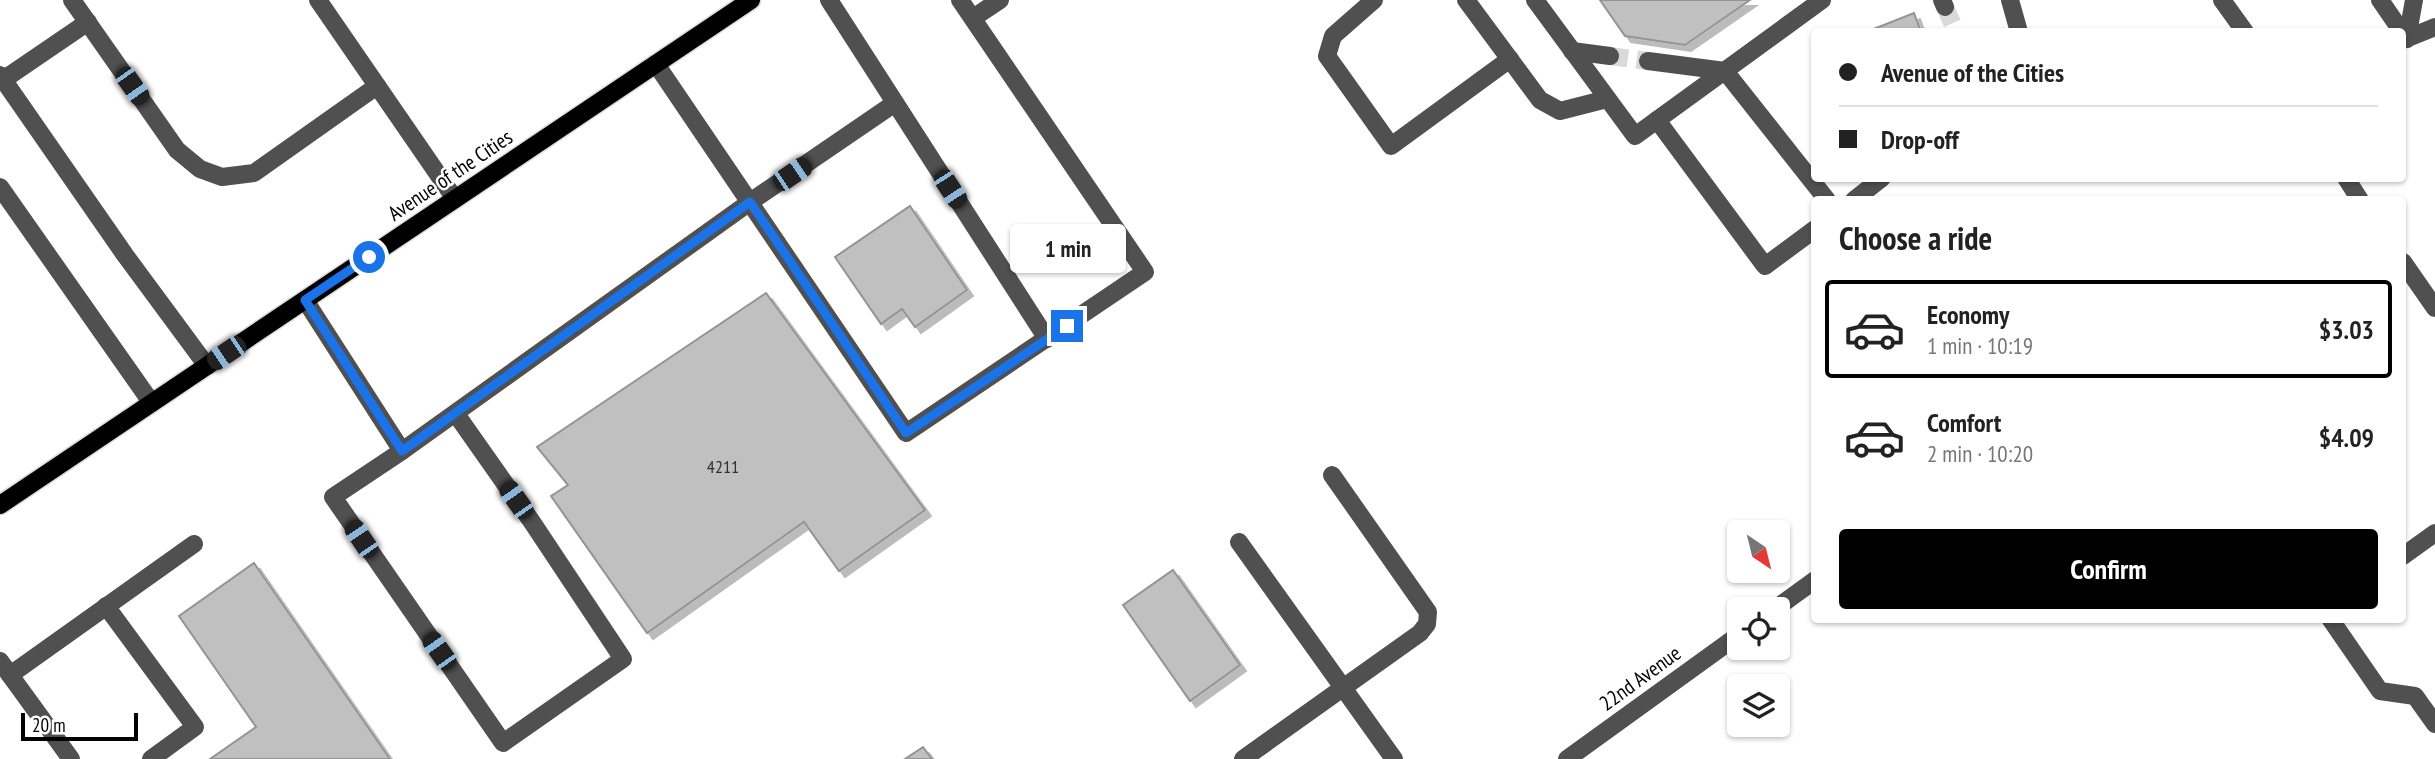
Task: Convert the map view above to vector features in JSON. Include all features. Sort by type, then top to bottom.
[{"type":"main road","name":"Avenue of the Cities","points":[[0,505],[751,0]]},
{"type":"street","points":[[72,0],[177,150],[200,169],[222,177],[254,173],[377,86]]},
{"type":"street","points":[[318,0],[455,199]]},
{"type":"street","points":[[829,0],[1047,339]]},
{"type":"street","points":[[656,64],[906,433],[1145,272],[960,0]]},
{"type":"street","points":[[973,18],[1000,0]]},
{"type":"street","points":[[1374,0],[1333,36],[1327,56],[1391,146],[1510,59]]},
{"type":"street","points":[[1466,0],[1540,100],[1560,111],[1607,99]]},
{"type":"street","points":[[1535,0],[1635,136],[1822,0]]},
{"type":"street","points":[[2010,0],[2018,28]]},
{"type":"street","points":[[2222,0],[2242,28]]},
{"type":"street","points":[[2379,0],[2398,28]]},
{"type":"street","points":[[2406,29],[2414,0]]},
{"type":"street","points":[[88,22],[1,79],[207,366]]},
{"type":"street","points":[[2406,35],[2435,27]]},
{"type":"street","points":[[1572,51],[1611,56]]},
{"type":"street","points":[[1648,61],[1725,71],[1811,180]]},
{"type":"street","points":[[456,414],[623,659],[503,743],[333,497],[456,414],[750,202],[895,103]]},
{"type":"street","points":[[1657,120],[1765,266],[1811,232]]},
{"type":"street","points":[[1813,182],[1824,196]]},
{"type":"street","points":[[1859,196],[1877,182]]},
{"type":"street","points":[[0,187],[151,402]]},
{"type":"street","points":[[2406,266],[2435,308]]},
{"type":"street","points":[[305,300],[402,451]]},
{"type":"street","points":[[1243,759],[1420,633],[1427,624],[1428,612],[1332,475]]},
{"type":"street","points":[[2406,554],[2435,533]]},
{"type":"street","points":[[1239,542],[1394,759]]},
{"type":"street","points":[[71,759],[5,668],[106,606],[194,544]]},
{"type":"street","points":[[1790,598],[1811,583]]},
{"type":"street","points":[[106,606],[195,727],[151,759]]},
{"type":"street","points":[[2332,623],[2380,691],[2415,696],[2435,724]]},
{"type":"street","name":"22nd Avenue","points":[[1567,759],[1727,643]]},
{"type":"building","points":[[1600,0],[1750,0],[1685,45],[1625,36]]},
{"type":"building","points":[[1914,13],[1920,28],[1876,28]]},
{"type":"building","points":[[910,206],[967,290],[915,327],[902,309],[881,324],[835,257]]},
{"type":"building","points":[[766,293],[925,510],[839,571],[804,522],[647,633],[551,496],[568,485],[537,447]]},
{"type":"building","points":[[254,563],[390,759],[210,759],[256,727],[179,616]]},
{"type":"building","points":[[1173,570],[1240,665],[1190,701],[1123,605]]},
{"type":"building","points":[[923,747],[932,759],[905,759]]},
{"type":"tunnel","points":[[1945,7],[1954,28]]},
{"type":"tunnel","points":[[1610,56],[1648,61]]},
{"type":"route","points":[[369,257],[305,300],[402,451],[750,202],[906,433],[1067,326]]}]
